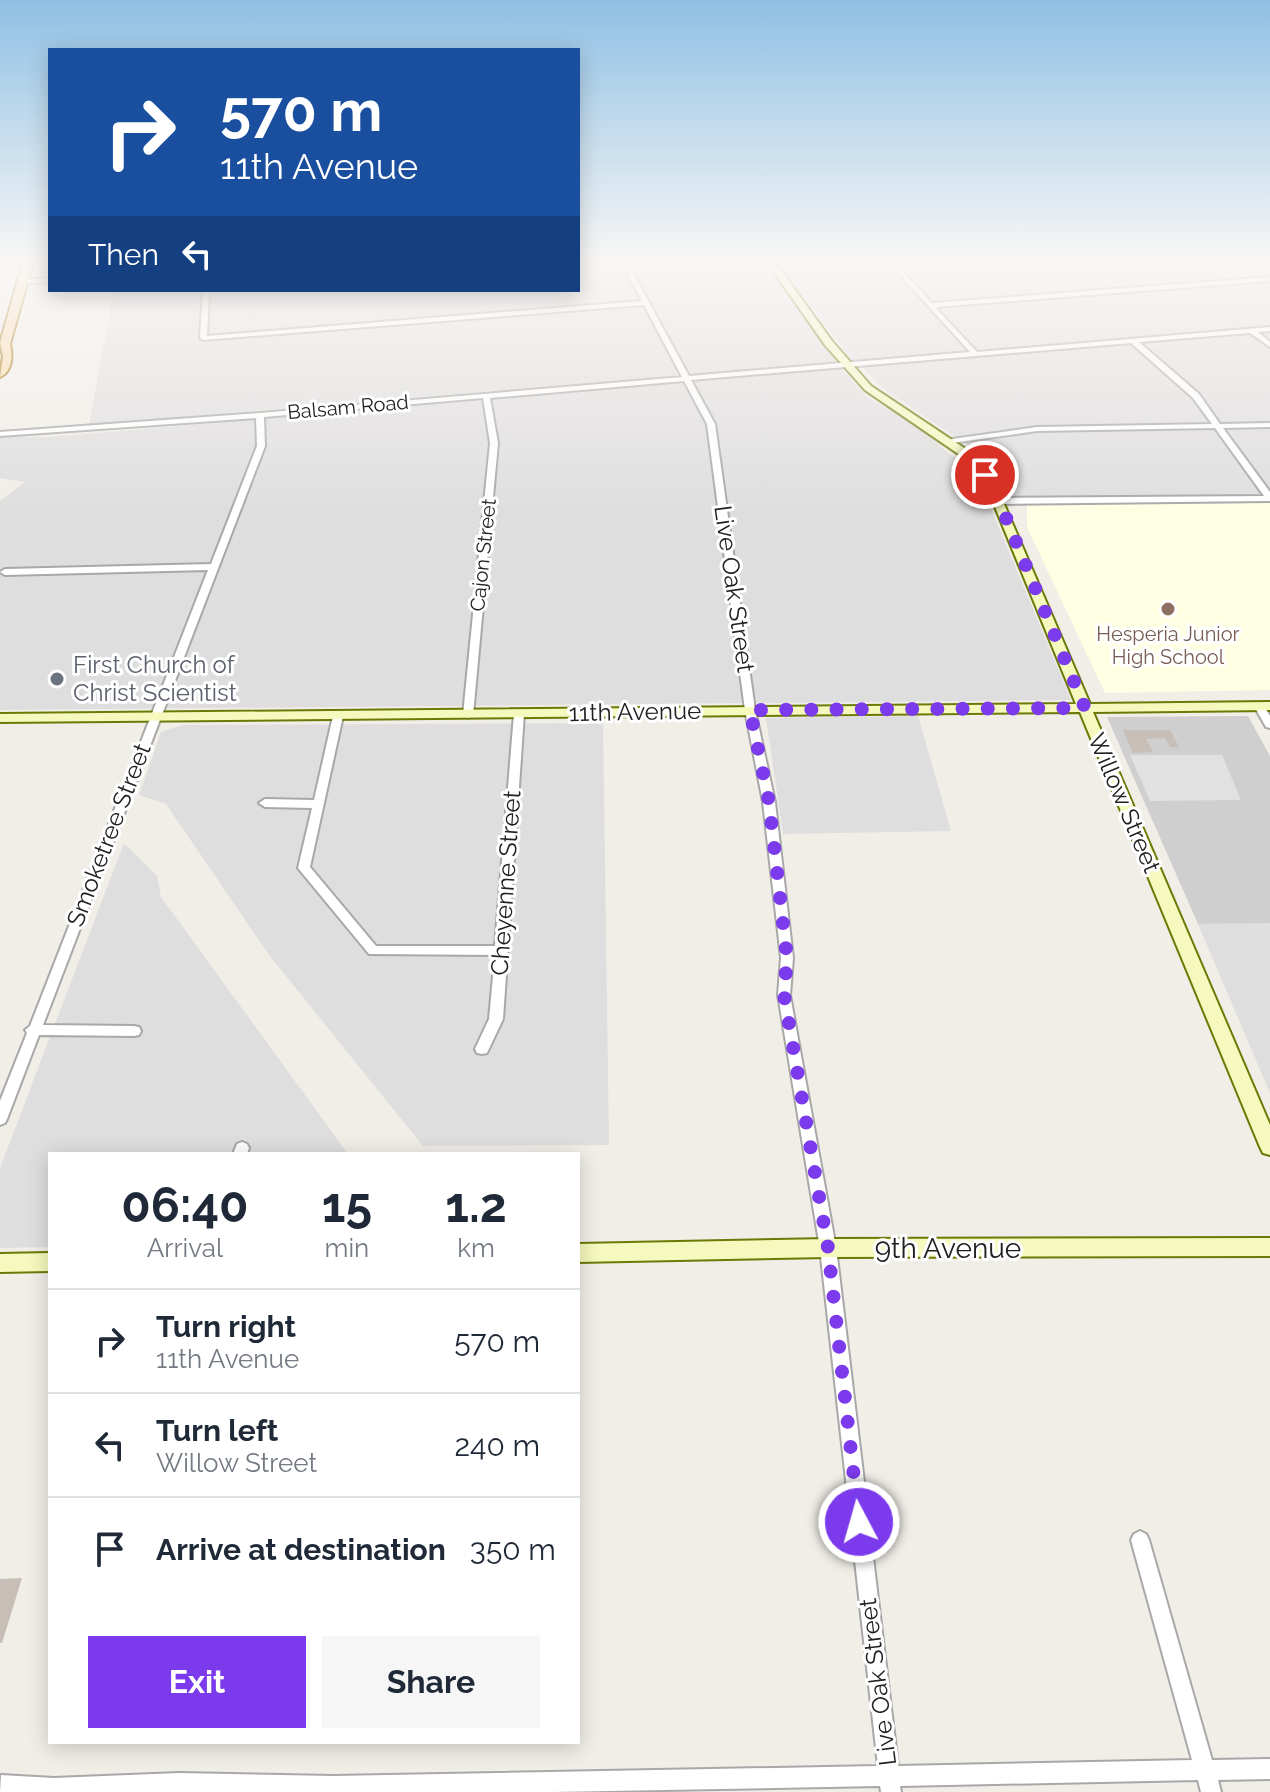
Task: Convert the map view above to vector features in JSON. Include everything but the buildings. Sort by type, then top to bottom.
[{"type":"main road","points":[[0,374],[8,356],[3,348]]},
{"type":"street","name":"Live Oak Street","points":[[668,346],[711,424],[750,710],[769,802],[787,958],[784,995],[828,1248],[890,1783]]},
{"type":"street","name":"Willow Street","points":[[833,346],[875,394],[952,441],[978,466],[999,501],[1270,1147]]},
{"type":"street","points":[[967,346],[975,354]]},
{"type":"street","name":"Balsam Road","points":[[0,434],[1077,346]]},
{"type":"street","points":[[1138,346],[1196,396],[1270,498]]},
{"type":"street","name":"Cajon Street","points":[[468,715],[494,443],[486,395]]},
{"type":"street","name":"Smoketree Street","points":[[0,1119],[261,446],[260,415]]},
{"type":"street","points":[[952,441],[1037,429],[1270,425]]},
{"type":"street","points":[[999,501],[1270,498]]},
{"type":"street","points":[[5,572],[213,567]]},
{"type":"street","points":[[1265,706],[1270,725]]},
{"type":"street","name":"11th Avenue","points":[[0,718],[1265,706]]},
{"type":"street","name":"Cheyenne Street","points":[[482,1049],[496,1019],[519,714]]},
{"type":"street","points":[[338,716],[304,868],[373,951],[501,950]]},
{"type":"street","points":[[265,803],[317,804]]},
{"type":"street","points":[[32,1030],[134,1031]]},
{"type":"street","name":"9th Avenue","points":[[580,1253],[828,1248],[1270,1247]]},
{"type":"street","points":[[0,1263],[48,1262]]},
{"type":"street","points":[[1140,1540],[1211,1792]]},
{"type":"street","points":[[1,1785],[54,1790],[179,1783],[333,1789],[890,1783],[1270,1769]]},
{"type":"shaded area","points":[[104,346],[825,346],[837,362],[89,425]]},
{"type":"shaded area","points":[[841,346],[1031,346],[852,361]]},
{"type":"shaded area","points":[[1112,346],[1270,346],[1270,503],[1014,505],[994,473],[973,449],[882,388],[863,367]]},
{"type":"shaded area","points":[[842,369],[866,396],[922,429],[963,466],[984,492],[1071,700],[0,710],[0,501],[25,482],[0,478],[0,437],[50,437]]},
{"type":"shaded area","name":"Hesperia Junior High School","points":[[1270,503],[1270,690],[1105,693],[1027,527],[1027,505]]},
{"type":"shaded area","points":[[918,716],[951,831],[783,834],[766,718]]},
{"type":"shaded area","points":[[1248,716],[1270,756],[1270,923],[1198,924],[1107,717]]},
{"type":"shaded area","points":[[603,723],[609,1145],[423,1146],[269,955],[166,804],[139,795],[161,732],[183,725]]},
{"type":"shaded area","points":[[1130,755],[1222,755],[1241,800],[1150,801]]},
{"type":"shaded area","points":[[124,843],[157,876],[161,897],[347,1152],[48,1152],[48,1247],[0,1248],[0,1168]]},
{"type":"shaded area","points":[[1270,923],[1270,1093],[1198,924]]},
{"type":"place","name":"Hesperia Junior High School","points":[[1168,609]]},
{"type":"place","name":"First Church of Christ Scientist","points":[[57,679]]},
{"type":"route","points":[[859,1522],[828,1248],[784,995],[787,958],[769,802],[750,710],[1085,708],[999,501],[985,475]]}]
